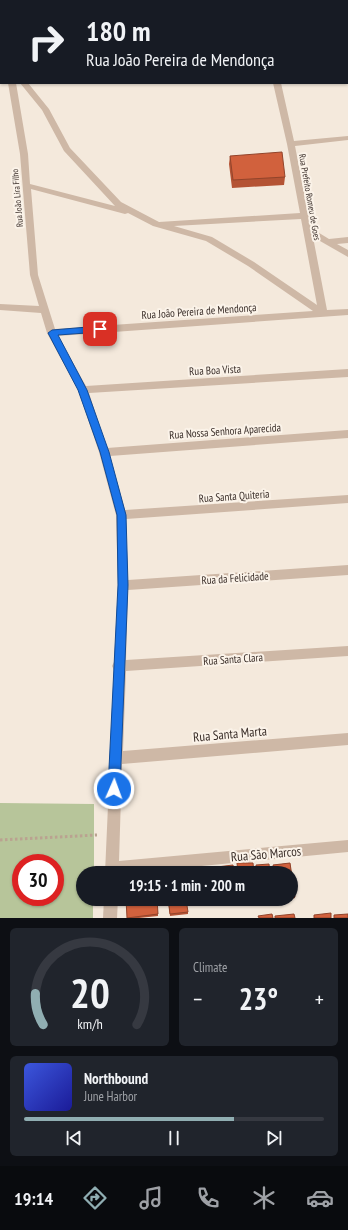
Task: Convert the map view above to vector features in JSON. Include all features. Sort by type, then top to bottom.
[{"type":"street","name":"Rua João Lira Filho","points":[[12,84],[24,154],[34,275],[52,333],[83,390],[104,452],[122,515],[123,585],[118,666],[112,866]]},
{"type":"street","points":[[25,84],[45,109],[67,149],[118,204],[156,224],[209,239],[251,264],[323,314]]},
{"type":"street","name":"Rua Prefeito Romeu de Goes","points":[[277,84],[291,144],[303,216],[323,314]]},
{"type":"street","points":[[291,144],[348,138]]},
{"type":"street","points":[[26,185],[137,214]]},
{"type":"street","points":[[156,224],[303,216]]},
{"type":"street","points":[[306,229],[348,254]]},
{"type":"street","points":[[326,242],[348,240]]},
{"type":"street","points":[[0,307],[44,310]]},
{"type":"street","name":"Rua João Pereira de Mendonça","points":[[52,333],[348,312]]},
{"type":"street","name":"Rua Boa Vista","points":[[83,390],[348,373]]},
{"type":"street","name":"Rua Nossa Senhora Aparecida","points":[[104,452],[348,434]]},
{"type":"street","name":"Rua Santa Quiteria","points":[[122,515],[348,499]]},
{"type":"street","name":"Rua da Felicidade","points":[[123,585],[348,570]]},
{"type":"street","name":"Rua Santa Clara","points":[[118,666],[348,651]]},
{"type":"street","name":"Rua Santa Marta","points":[[115,758],[348,739]]},
{"type":"street","name":"Rua São Marcos","points":[[159,866],[348,846]]},
{"type":"street","points":[[110,918],[111,906]]},
{"type":"path","points":[[0,840],[113,834]]},
{"type":"green space","points":[[0,803],[94,804],[94,866],[76,866],[76,906],[93,906],[93,918],[0,918]]},
{"type":"building","points":[[282,152],[285,177],[233,180],[230,156]]},
{"type":"building","points":[[237,863],[253,863],[253,866],[237,866]]},
{"type":"building","points":[[290,863],[290,866],[273,866]]},
{"type":"building","points":[[269,864],[269,866],[256,866]]},
{"type":"building","points":[[126,906],[157,906],[158,914],[127,918]]},
{"type":"building","points":[[169,906],[187,906],[188,912],[170,914]]},
{"type":"building","points":[[331,913],[331,918],[314,918],[314,915]]},
{"type":"building","points":[[272,914],[273,918],[259,918],[258,916]]},
{"type":"building","points":[[294,914],[295,918],[275,918],[275,916]]},
{"type":"building","points":[[348,914],[348,918],[334,918],[334,915]]},
{"type":"route","points":[[100,329],[52,333],[83,390],[104,452],[122,515],[123,585],[118,666],[114,789]]}]
